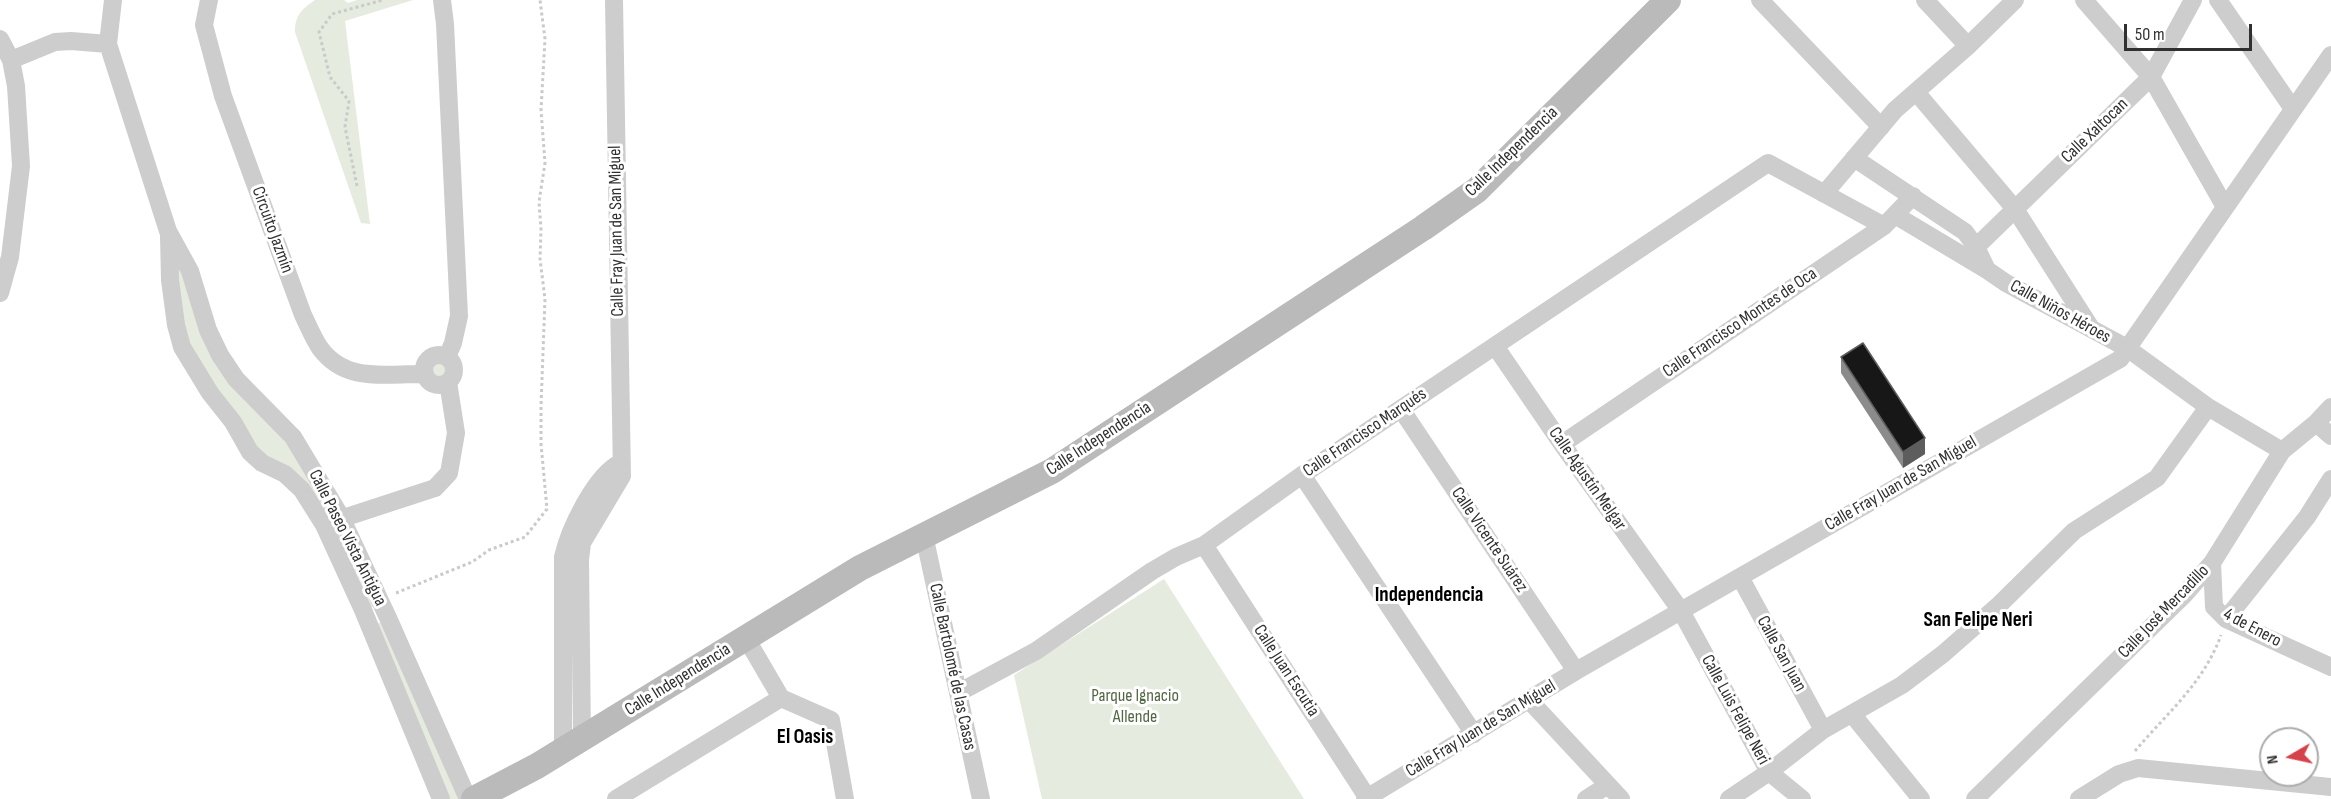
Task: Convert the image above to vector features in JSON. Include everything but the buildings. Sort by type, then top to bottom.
[{"type":"street","name":"Calle Paseo Vista Antigua","points":[[113,0],[108,44],[168,231],[190,271],[208,330],[220,355],[236,379],[293,437],[341,517],[389,620],[481,797]]},
{"type":"street","name":"Circuito Jazmín","points":[[209,0],[204,25],[223,96],[303,315],[320,348],[334,363],[355,374],[375,376],[425,374]]},
{"type":"street","points":[[442,0],[459,316],[453,343],[447,357]]},
{"type":"street","name":"Calle Fray Juan de San Miguel","points":[[572,745],[563,557],[575,540],[578,515],[609,468],[620,463],[614,0]]},
{"type":"street","name":"Calle Independencia","points":[[481,797],[572,745],[860,568],[1052,471],[1423,228],[1477,190],[1668,0]]},
{"type":"street","points":[[1760,0],[1881,127]]},
{"type":"street","points":[[1925,0],[1968,46]]},
{"type":"street","points":[[1890,220],[1824,194],[1881,127],[2015,0]]},
{"type":"street","points":[[2084,0],[2151,76],[2225,207]]},
{"type":"street","name":"Calle Xaltocan","points":[[1976,247],[2151,76],[2193,0]]},
{"type":"street","points":[[2218,0],[2293,109]]},
{"type":"street","points":[[0,39],[11,60],[16,86],[21,165],[10,257],[0,293]]},
{"type":"street","points":[[11,60],[55,42],[80,41],[108,44]]},
{"type":"street","name":"Calle Fray Juan de San Miguel","points":[[1366,798],[1576,671],[2120,359],[2331,55]]},
{"type":"street","points":[[1916,92],[2015,209],[2092,329]]},
{"type":"street","points":[[1854,158],[1965,232],[1976,247],[1987,270]]},
{"type":"street","name":"Calle Francisco Marqués","points":[[958,693],[1036,651],[1152,571],[1204,545],[1302,475],[1768,163],[1824,194]]},
{"type":"street","name":"Calle Francisco Montes de Oca","points":[[1562,444],[1890,220],[1913,196]]},
{"type":"street","name":"Calle Niños Héroes","points":[[1890,220],[1987,270],[2006,283],[2127,348],[2208,407],[2282,451]]},
{"type":"street","name":"Calle Paseo Vista Antigua","points":[[168,231],[170,280],[176,325],[182,347],[210,393],[233,422],[250,452],[262,463],[285,474],[302,489],[324,525],[441,799]]},
{"type":"street","name":"Calle Agustín Melgar","points":[[1496,346],[1562,444],[1681,611]]},
{"type":"street","points":[[438,355],[447,357],[455,369],[452,379],[437,385],[427,380],[425,365],[430,358],[438,355]]},
{"type":"street","points":[[324,525],[341,517],[435,488],[449,473],[456,433],[448,382]]},
{"type":"street","points":[[1729,799],[1769,772],[1823,730],[1902,685],[1943,654],[2000,604],[2074,531],[2157,478],[2208,407]]},
{"type":"street","name":"Calle José Mercadillo","points":[[1975,799],[2184,595],[2212,563],[2282,451],[2316,423],[2331,407]]},
{"type":"street","name":"Calle Vicente Suárez","points":[[1401,409],[1576,671]]},
{"type":"street","points":[[2316,423],[2331,436]]},
{"type":"street","points":[[1302,475],[1474,734]]},
{"type":"street","points":[[2226,619],[2307,517],[2331,479]]},
{"type":"street","name":"Calle Bartolomé de las Casas","points":[[924,536],[981,799]]},
{"type":"street","name":"Calle Juan Escutia","points":[[1204,545],[1366,798]]},
{"type":"street","name":"4 de Enero","points":[[2212,563],[2214,607],[2226,619],[2331,667]]},
{"type":"street","name":"Calle San Juan","points":[[1740,577],[1823,730]]},
{"type":"street","name":"Calle Luis Felipe Neri","points":[[1681,611],[1769,772],[1802,799]]},
{"type":"street","points":[[369,626],[389,620]]},
{"type":"street","points":[[746,638],[782,698],[831,720],[845,799]]},
{"type":"street","points":[[616,799],[782,698]]},
{"type":"street","points":[[1529,700],[1621,799]]},
{"type":"street","points":[[1852,714],[1921,799]]},
{"type":"street","points":[[2079,799],[2119,774],[2138,768],[2331,787]]},
{"type":"street","points":[[1586,799],[1608,785]]},
{"type":"path","points":[[357,186],[345,127],[349,101],[330,77],[320,32],[332,14],[383,0]]},
{"type":"path","points":[[379,599],[472,562],[489,550],[525,537],[547,509],[541,406],[545,299],[540,259],[539,202],[545,163],[541,110],[545,39],[540,0]]},
{"type":"path","points":[[2119,774],[2154,728],[2178,705],[2201,674],[2216,647],[2226,619]]},
{"type":"green space","points":[[315,0],[344,0],[348,3],[357,0],[413,0],[345,21],[370,224],[361,223],[295,32],[296,21],[300,13]]},
{"type":"green space","points":[[168,231],[208,330],[271,413],[381,604],[363,610],[302,490],[262,463],[182,347]]},
{"type":"green space","points":[[439,355],[450,359],[454,370],[450,381],[439,385],[428,381],[424,370],[428,359]]},
{"type":"green space","name":"Parque Ignacio Allende","points":[[1164,579],[1304,799],[1042,799],[1014,675]]},
{"type":"green space","points":[[389,620],[468,799],[441,799],[369,626]]},
{"type":"district","name":"Independencia","points":[[1429,596]]},
{"type":"district","name":"San Felipe Neri","points":[[1978,621]]},
{"type":"district","name":"El Oasis","points":[[805,738]]}]
